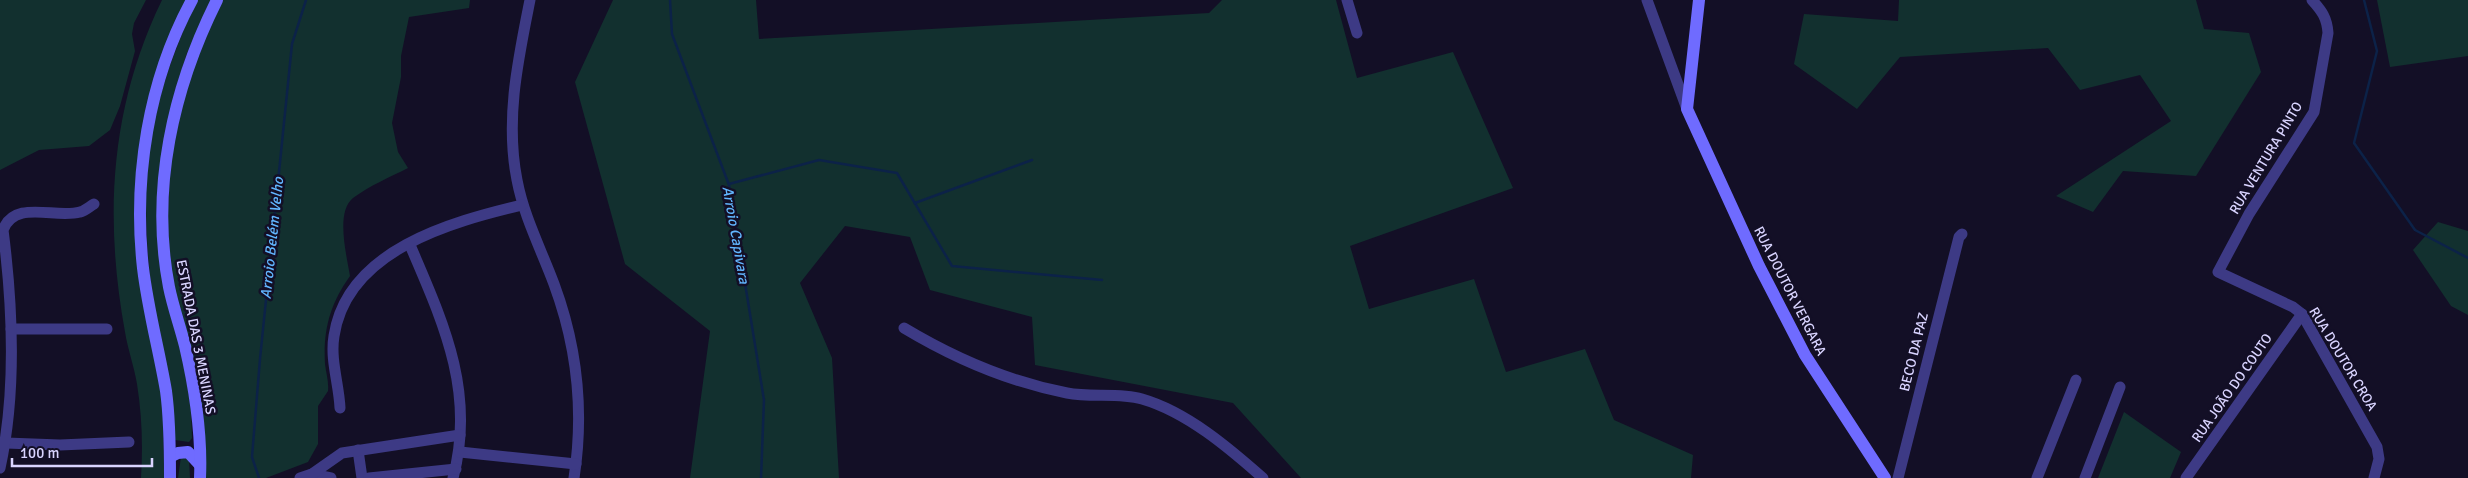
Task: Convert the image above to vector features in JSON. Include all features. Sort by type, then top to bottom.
[{"type":"main road","points":[[170,478],[166,390],[143,270],[140,221],[141,172],[150,120],[160,79],[192,0]]},
{"type":"main road","name":"ESTRADA DAS 3 MENINAS","points":[[200,472],[193,385],[165,266],[163,198],[165,164],[180,89],[198,38],[217,0]]},
{"type":"main road","points":[[1687,109],[1699,0]]},
{"type":"main road","name":"RUA DOUTOR VERGARA","points":[[1687,109],[1758,266],[1805,355],[1885,478]]},
{"type":"main road","points":[[170,457],[178,452],[188,452],[200,472]]},
{"type":"street","points":[[530,0],[512,104],[513,154],[522,205],[554,283],[569,333],[577,392],[576,464],[574,478]]},
{"type":"street","points":[[1347,0],[1357,33]]},
{"type":"street","points":[[1647,0],[1687,109]]},
{"type":"street","name":"RUA VENTURA PINTO","points":[[2218,272],[2249,214],[2314,112],[2328,33],[2324,14],[2312,0]]},
{"type":"street","points":[[0,468],[6,443],[11,329],[3,230],[11,218],[21,213],[78,213],[94,204]]},
{"type":"street","points":[[340,408],[333,338],[342,308],[359,279],[372,266],[434,232],[472,218],[522,205]]},
{"type":"street","name":"BECO DA PAZ","points":[[1898,478],[1959,237],[1962,234]]},
{"type":"street","points":[[370,478],[454,473],[460,452],[459,392],[451,346],[410,245]]},
{"type":"street","name":"RUA DOUTOR CROA","points":[[2218,272],[2293,307],[2302,314],[2377,447],[2379,459],[2374,478]]},
{"type":"street","name":"RUA JOÃO DO COUTO","points":[[2186,478],[2302,314]]},
{"type":"street","points":[[904,328],[941,350],[1011,378],[1068,394],[1110,394],[1142,399],[1182,417],[1263,478]]},
{"type":"street","points":[[11,329],[107,329]]},
{"type":"street","points":[[2037,478],[2076,380]]},
{"type":"street","points":[[2085,478],[2120,387]]},
{"type":"street","points":[[300,478],[312,474],[342,453],[460,435]]},
{"type":"street","points":[[6,443],[60,445],[129,442]]},
{"type":"street","points":[[358,450],[362,478]]},
{"type":"street","points":[[460,452],[576,464]]},
{"type":"street","points":[[312,474],[331,478]]},
{"type":"green space","points":[[0,0],[146,0],[134,23],[132,34],[135,51],[120,106],[110,130],[89,146],[39,150],[0,170]]},
{"type":"green space","points":[[162,0],[186,0],[151,94],[143,299],[163,401],[164,478],[141,478],[142,442],[140,407],[136,377],[125,332],[118,289],[114,205],[116,163],[131,81],[145,40]]},
{"type":"green space","points":[[197,0],[212,0],[187,53],[175,91],[159,178],[180,344],[191,408],[192,438],[189,442],[175,440],[154,310],[147,244],[146,210],[149,154],[157,109],[171,64]]},
{"type":"green space","points":[[222,0],[470,0],[469,8],[409,17],[401,56],[401,77],[392,123],[398,152],[408,168],[353,198],[348,205],[343,224],[350,276],[337,297],[329,318],[325,340],[328,391],[318,406],[318,444],[308,462],[266,478],[205,478],[172,276],[167,224],[171,156],[188,78]]},
{"type":"green space","points":[[613,0],[756,0],[759,39],[1209,13],[1222,0],[1336,0],[1357,78],[1453,52],[1513,188],[1350,246],[1369,309],[1474,279],[1506,372],[1585,349],[1614,420],[1693,455],[1691,478],[1301,478],[1233,403],[1035,365],[1032,317],[930,290],[910,237],[845,226],[800,283],[832,358],[839,478],[690,478],[710,331],[625,264],[575,82]]},
{"type":"green space","points":[[1899,0],[2196,0],[2204,29],[2249,33],[2261,72],[2196,176],[2123,171],[2093,212],[2056,196],[2171,121],[2140,75],[2080,90],[2048,48],[1900,57],[1857,109],[1794,64],[1804,14],[1898,21]]},
{"type":"green space","points":[[2377,0],[2468,0],[2468,56],[2390,67]]},
{"type":"green space","points":[[2438,222],[2468,231],[2468,315],[2451,306],[2413,250]]},
{"type":"green space","points":[[2124,412],[2181,452],[2170,478],[2098,478]]},
{"type":"green space","points":[[181,457],[189,459],[190,478],[178,478]]},
{"type":"waterway","name":"Arroio Belém Velho","points":[[259,478],[252,457],[260,359],[292,44],[306,0]]},
{"type":"waterway","name":"Arroio Capivara","points":[[670,0],[672,34],[729,185],[764,400],[761,478]]},
{"type":"waterway","points":[[2364,0],[2377,51],[2354,143],[2415,230],[2468,258]]},
{"type":"waterway","points":[[729,184],[819,160],[897,173],[952,266],[1102,280]]},
{"type":"waterway","points":[[915,203],[1032,160]]}]
